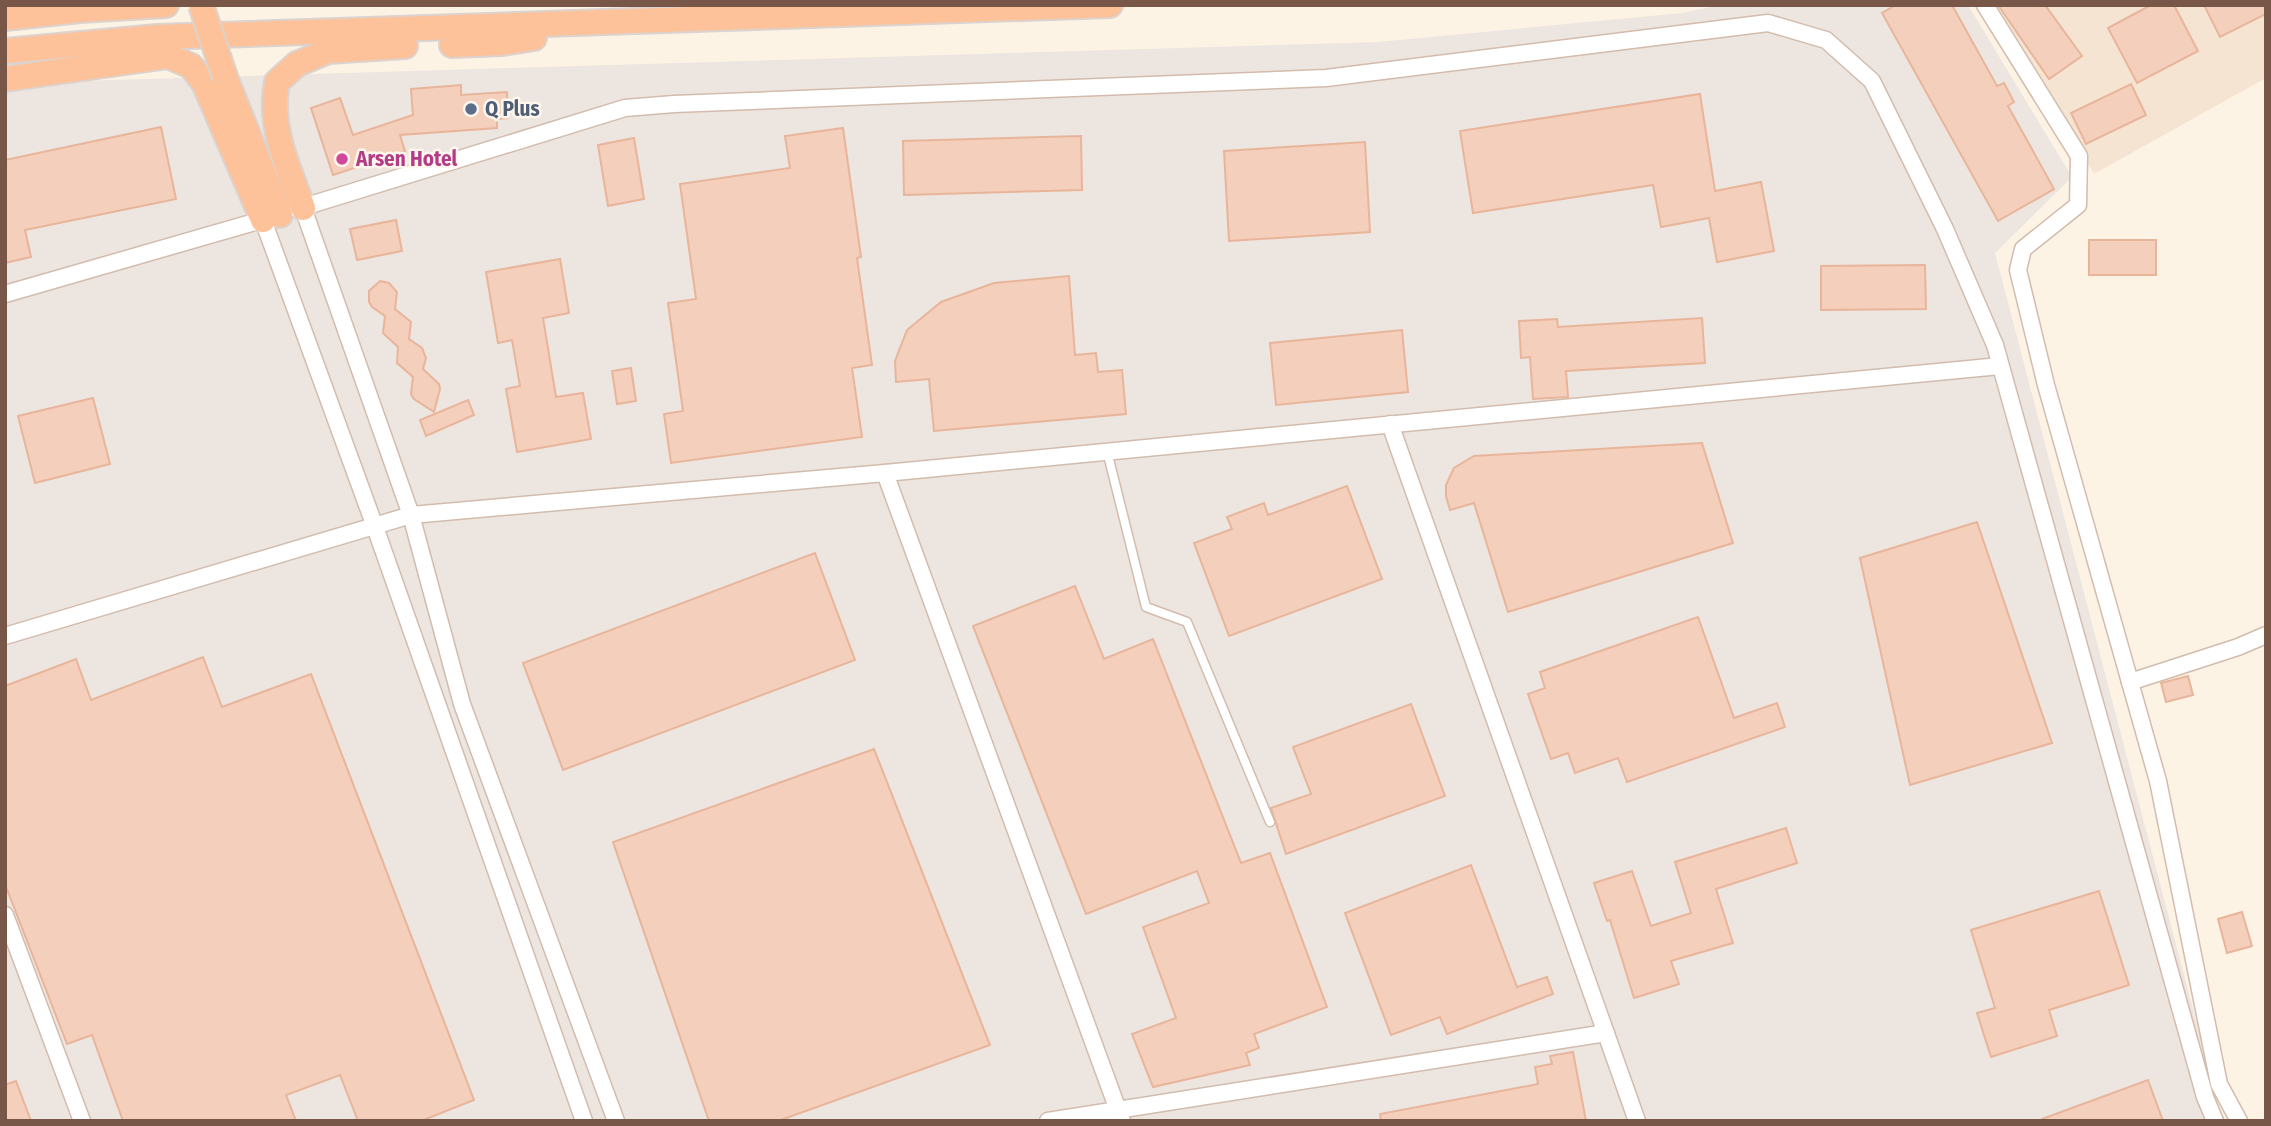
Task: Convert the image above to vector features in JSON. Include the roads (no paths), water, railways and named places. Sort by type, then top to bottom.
[{"type":"highway","points":[[5,18],[166,5]]},
{"type":"highway","points":[[201,5],[284,213]]},
{"type":"highway","points":[[213,5],[231,76]]},
{"type":"highway","points":[[5,51],[157,37],[1110,5]]},
{"type":"highway","points":[[5,7],[80,10]]},
{"type":"highway","points":[[284,213],[274,112],[277,82],[296,64],[328,51],[387,46],[502,43],[633,22]]},
{"type":"highway","points":[[5,79],[168,56],[191,66],[284,213]]},
{"type":"street","points":[[1984,5],[2079,156],[2078,205],[2023,249],[2018,270],[2046,386],[2158,781],[2219,1084],[2239,1121]]},
{"type":"street","points":[[5,294],[284,213],[625,108],[1326,78],[1768,23],[1826,40],[1871,81],[1945,229],[1994,345],[2205,1097],[2215,1121]]},
{"type":"street","points":[[284,213],[411,515],[462,704],[616,1121]]},
{"type":"street","points":[[284,213],[374,524],[584,1121]]},
{"type":"street","points":[[5,636],[411,515],[886,473],[2000,366]]},
{"type":"street","points":[[1390,424],[1637,1121]]},
{"type":"street","points":[[886,473],[1120,1116]]},
{"type":"street","points":[[2130,682],[2238,647],[2266,635]]},
{"type":"street","points":[[5,915],[82,1121]]},
{"type":"street","points":[[1048,1121],[1120,1116],[1606,1032]]},
{"type":"lane","points":[[1107,451],[1146,607],[1187,622],[1270,822]]},
{"type":"place","name":"Q Plus","points":[[471,109]]},
{"type":"place","name":"Arsen Hotel","points":[[342,159]]}]
